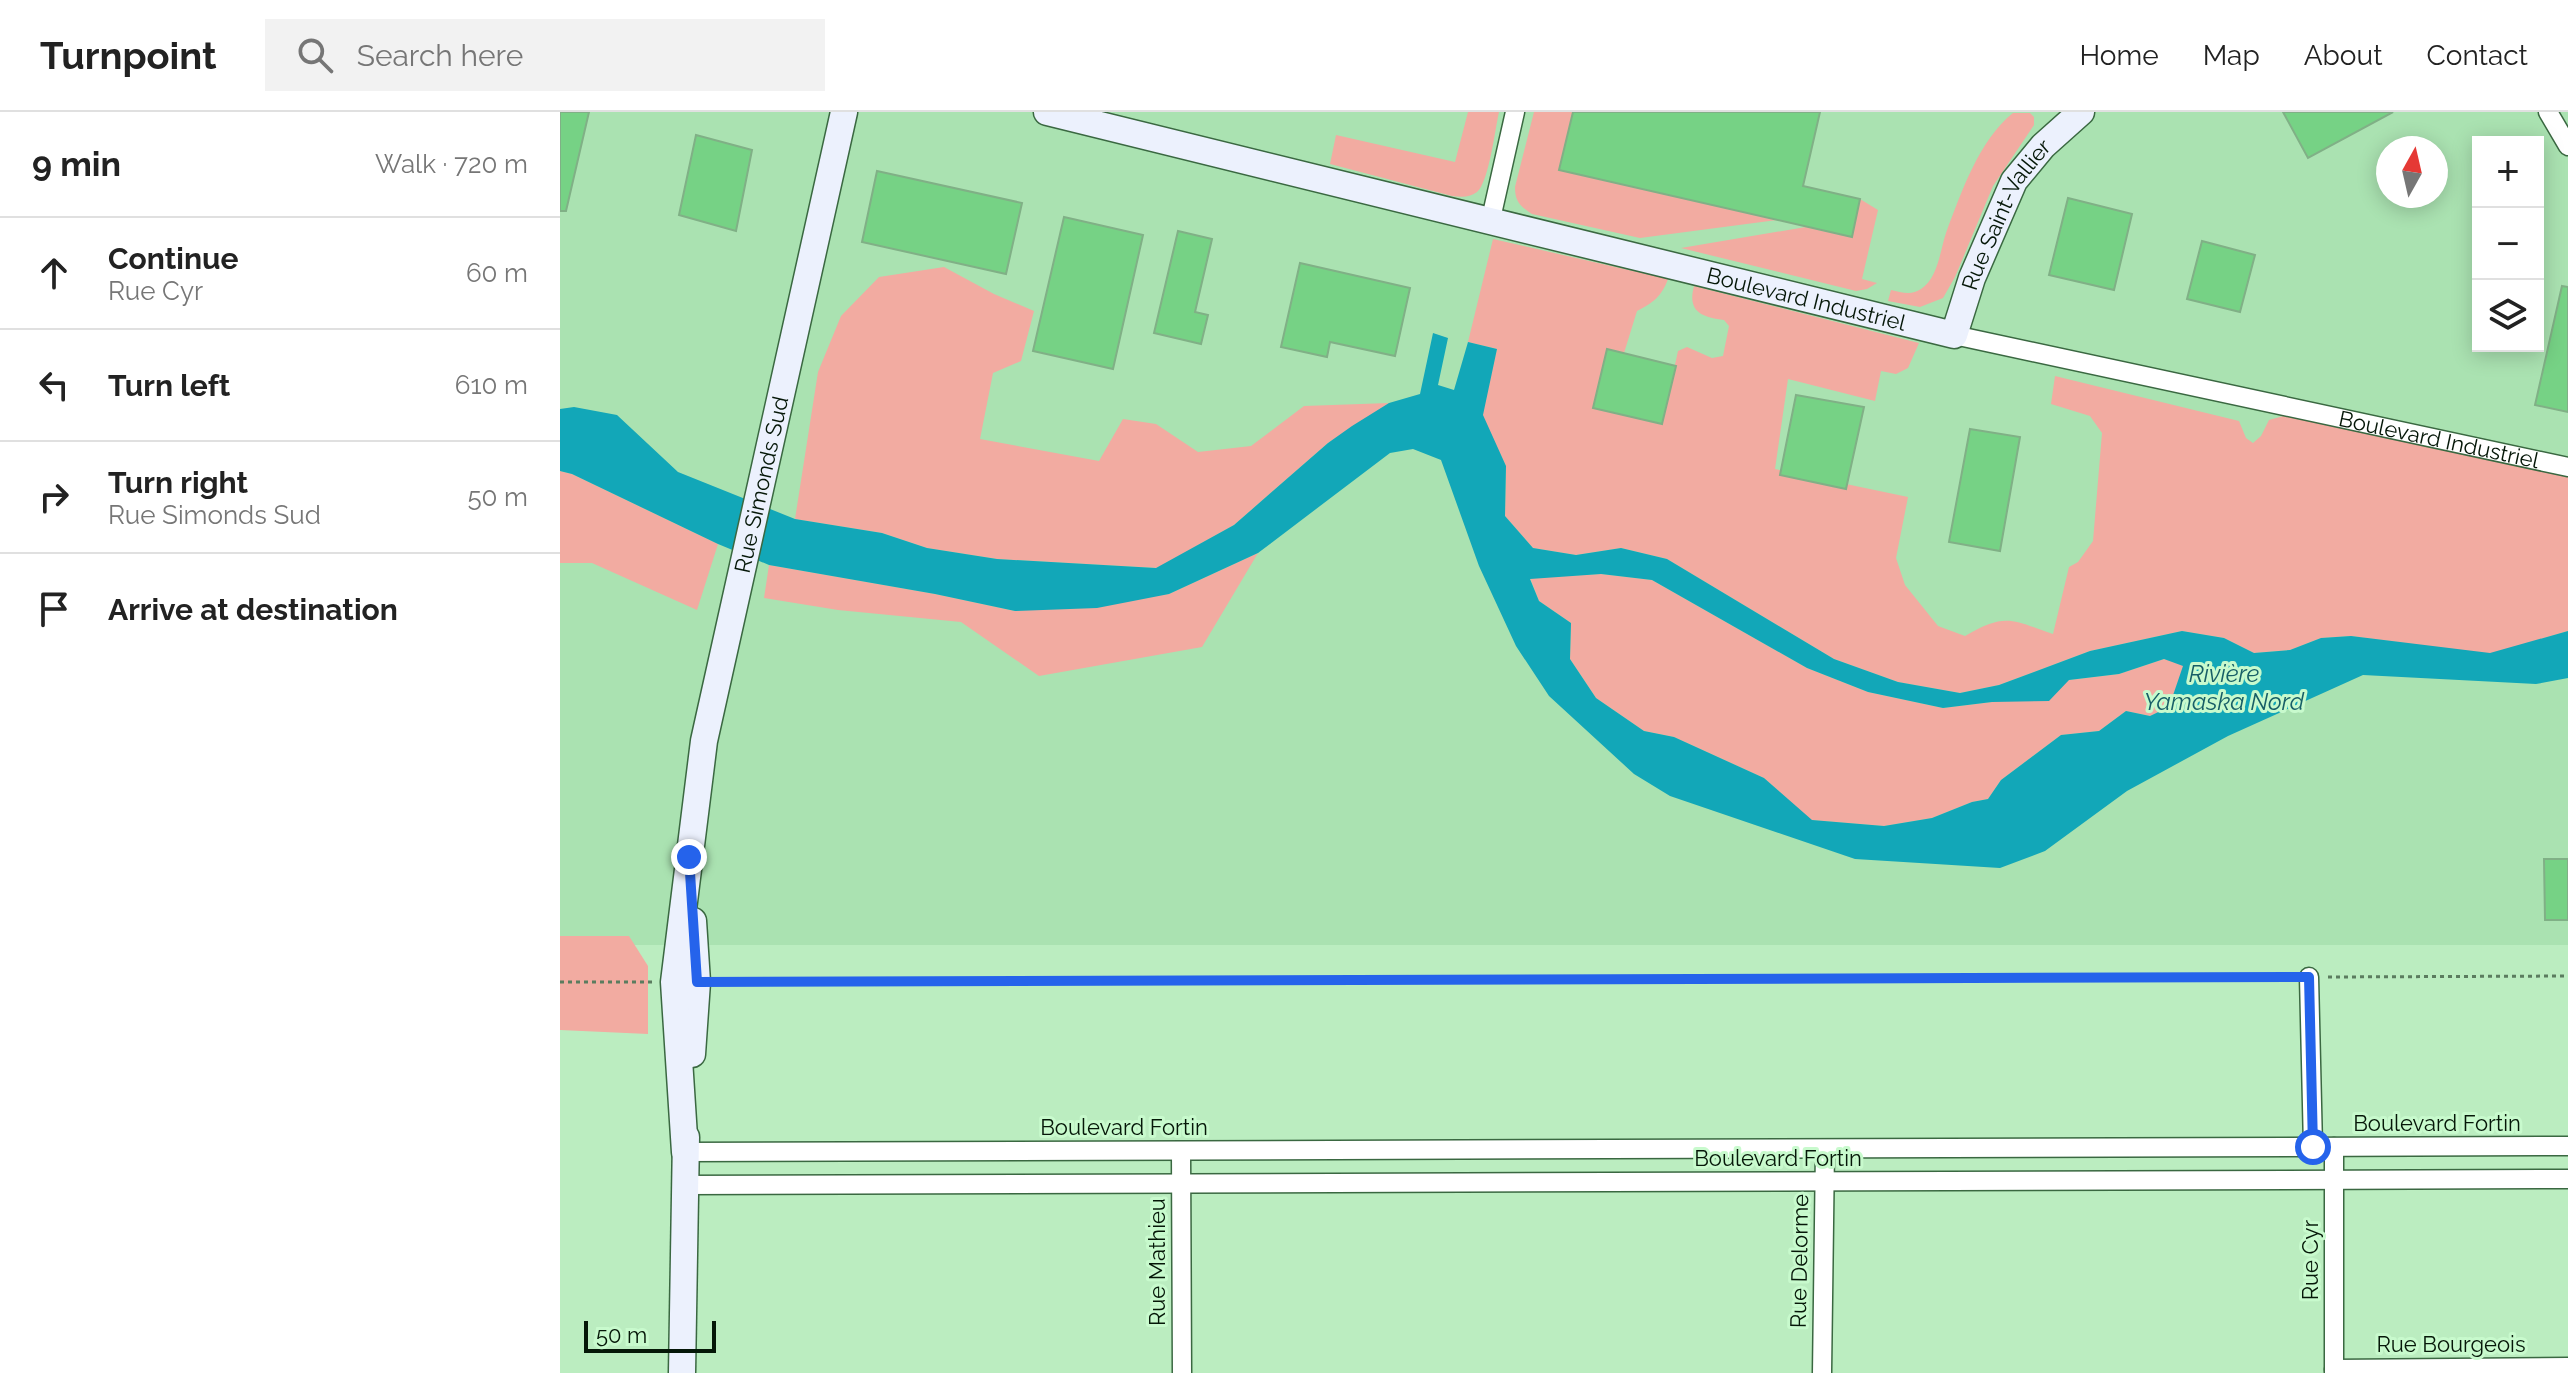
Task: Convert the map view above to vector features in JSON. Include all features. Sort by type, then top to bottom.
[{"type":"street","name":"Rue Simonds Sud","points":[[682,1373],[689,857],[704,741],[844,112]]},
{"type":"street","name":"Boulevard Industriel","points":[[1047,112],[1954,335],[2568,467]]},
{"type":"street","points":[[1490,223],[1515,112]]},
{"type":"street","name":"Rue Saint-Vallier","points":[[1954,335],[1977,266],[2014,181],[2043,146],[2081,112]]},
{"type":"street","points":[[2548,112],[2568,146]]},
{"type":"street","points":[[2309,977],[2313,1147]]},
{"type":"street","name":"Boulevard Fortin","points":[[685,1152],[2568,1146]]},
{"type":"street","name":"Rue Cyr","points":[[2334,1147],[2334,1371]]},
{"type":"street","points":[[2067,1148],[2068,1180]]},
{"type":"street","points":[[1584,1182],[1585,1149]]},
{"type":"street","name":"Rue Delorme","points":[[1822,1373],[1825,1149]]},
{"type":"street","points":[[1363,1150],[1363,1183]]},
{"type":"street","name":"Rue Mathieu","points":[[1181,1151],[1182,1373]]},
{"type":"street","points":[[932,1152],[933,1185]]},
{"type":"street","name":"Boulevard Fortin","points":[[684,1185],[2568,1179]]},
{"type":"street","name":"Rue Bourgeois","points":[[2334,1371],[2568,1367]]},
{"type":"path","points":[[560,982],[2568,976]]},
{"type":"shaded area","points":[[560,112],[2568,112],[2568,945],[560,945]]},
{"type":"shaded area","points":[[1468,112],[1499,112],[1485,178],[1477,192],[1471,195],[1452,196],[1330,164],[1336,135],[1455,162]]},
{"type":"shaded area","points":[[1534,112],[1573,112],[1560,170],[1777,220],[1640,238],[1532,214],[1519,203],[1515,187]]},
{"type":"shaded area","points":[[2013,113],[2030,113],[2034,117],[2034,125],[1993,186],[1943,298],[1920,307],[1888,301],[1891,290],[1914,292],[1931,278],[1972,168],[1990,138]]},
{"type":"shaded area","points":[[1860,199],[1878,210],[1862,279],[1877,283],[1867,289],[1856,291],[1681,248],[1806,227],[1851,237]]},
{"type":"shaded area","points":[[1493,239],[1668,279],[1656,298],[1637,311],[1624,353],[1607,350],[1593,408],[1662,424],[1678,351],[1687,347],[1712,358],[1723,356],[1729,326],[1724,320],[1698,312],[1693,302],[1694,286],[1919,343],[1908,368],[1896,374],[1881,371],[1875,401],[1788,379],[1775,469],[1908,497],[1896,558],[1905,585],[1938,626],[1965,636],[2000,621],[2018,622],[2053,634],[2069,567],[2078,562],[2093,541],[2102,433],[2090,416],[2051,404],[2055,376],[2239,421],[2246,438],[2253,443],[2261,436],[2269,420],[2291,414],[2568,473],[2568,631],[2490,654],[2351,636],[2321,638],[2290,650],[2254,653],[2224,638],[2182,631],[2090,651],[1999,685],[1960,693],[1898,682],[1834,659],[1667,559],[1621,548],[1576,555],[1533,548],[1505,516],[1506,466],[1482,415],[1497,349],[1468,342]]},
{"type":"shaded area","points":[[944,267],[1034,311],[1021,361],[993,373],[980,439],[1099,461],[1123,419],[1156,424],[1198,452],[1251,446],[1304,406],[1389,403],[1328,443],[1234,525],[1157,568],[997,559],[927,548],[882,533],[795,519],[818,372],[841,316],[879,277]]},
{"type":"shaded area","points":[[560,471],[718,544],[697,610],[592,563],[560,563]]},
{"type":"shaded area","points":[[1258,553],[1202,647],[1039,676],[961,622],[838,610],[764,598],[769,565],[1015,611],[1169,594]]},
{"type":"shaded area","points":[[1601,574],[1652,580],[1807,668],[1868,692],[1943,708],[1992,702],[2069,680],[2119,674],[2164,659],[2184,665],[2169,707],[2150,716],[2126,711],[2099,731],[2061,735],[2001,780],[1988,799],[1932,818],[1884,826],[1811,820],[1764,778],[1674,737],[1644,731],[1596,698],[1570,659],[1571,623],[1539,601],[1530,578]]},
{"type":"shaded area","points":[[560,936],[629,936],[648,966],[648,1034],[560,1030]]},
{"type":"water","name":"Rivière Yamaska Nord","points":[[1433,333],[1448,338],[1438,385],[1454,390],[1468,342],[1497,349],[1483,415],[1506,466],[1505,516],[1533,548],[1576,555],[1621,548],[1667,559],[1834,659],[1898,682],[1960,693],[1999,685],[2090,651],[2182,631],[2224,638],[2254,653],[2290,650],[2321,638],[2351,636],[2490,653],[2568,631],[2568,678],[2536,684],[2363,675],[2228,736],[2127,791],[2045,851],[2000,868],[1855,859],[1670,796],[1634,774],[1549,696],[1516,646],[1479,566],[1441,460],[1413,449],[1390,453],[1258,553],[1169,594],[1097,608],[1015,611],[769,565],[560,471],[560,409],[574,407],[617,415],[678,472],[795,519],[882,533],[927,548],[997,559],[1156,568],[1234,525],[1328,443],[1352,426],[1389,403],[1420,394]],"holes":[[[1601,574],[1652,580],[1807,668],[1868,692],[1943,708],[1992,702],[2049,701],[2069,680],[2119,674],[2164,659],[2183,666],[2169,707],[2150,716],[2126,711],[2099,731],[2061,735],[2001,780],[1988,799],[1932,818],[1884,826],[1812,820],[1764,778],[1674,737],[1644,731],[1596,698],[1570,659],[1571,623],[1539,601],[1530,579]]]},
{"type":"building","points":[[560,112],[589,112],[566,211],[560,211]]},
{"type":"building","points":[[1573,112],[1820,112],[1803,186],[1860,199],[1852,237],[1559,170]]},
{"type":"building","points":[[2283,112],[2393,112],[2308,158]]},
{"type":"building","points":[[696,135],[752,150],[736,231],[679,215]]},
{"type":"building","points":[[877,171],[1022,203],[1006,274],[862,242]]},
{"type":"building","points":[[2068,198],[2132,214],[2114,290],[2049,275]]},
{"type":"building","points":[[1064,217],[1143,235],[1113,369],[1033,351]]},
{"type":"building","points":[[1178,231],[1212,239],[1195,312],[1208,315],[1201,344],[1154,333]]},
{"type":"building","points":[[2202,241],[2255,255],[2240,312],[2187,299]]},
{"type":"building","points":[[1300,263],[1410,288],[1395,356],[1330,342],[1327,357],[1281,347]]},
{"type":"building","points":[[2562,286],[2568,287],[2568,412],[2535,405]]},
{"type":"building","points":[[1607,349],[1676,366],[1662,424],[1593,408]]},
{"type":"building","points":[[1796,395],[1864,407],[1846,489],[1780,475]]},
{"type":"building","points":[[1970,429],[2020,437],[2000,551],[1949,542]]},
{"type":"building","points":[[2544,859],[2568,859],[2568,920],[2545,920]]},
{"type":"route","points":[[689,857],[697,982],[2309,977],[2313,1147]]}]
